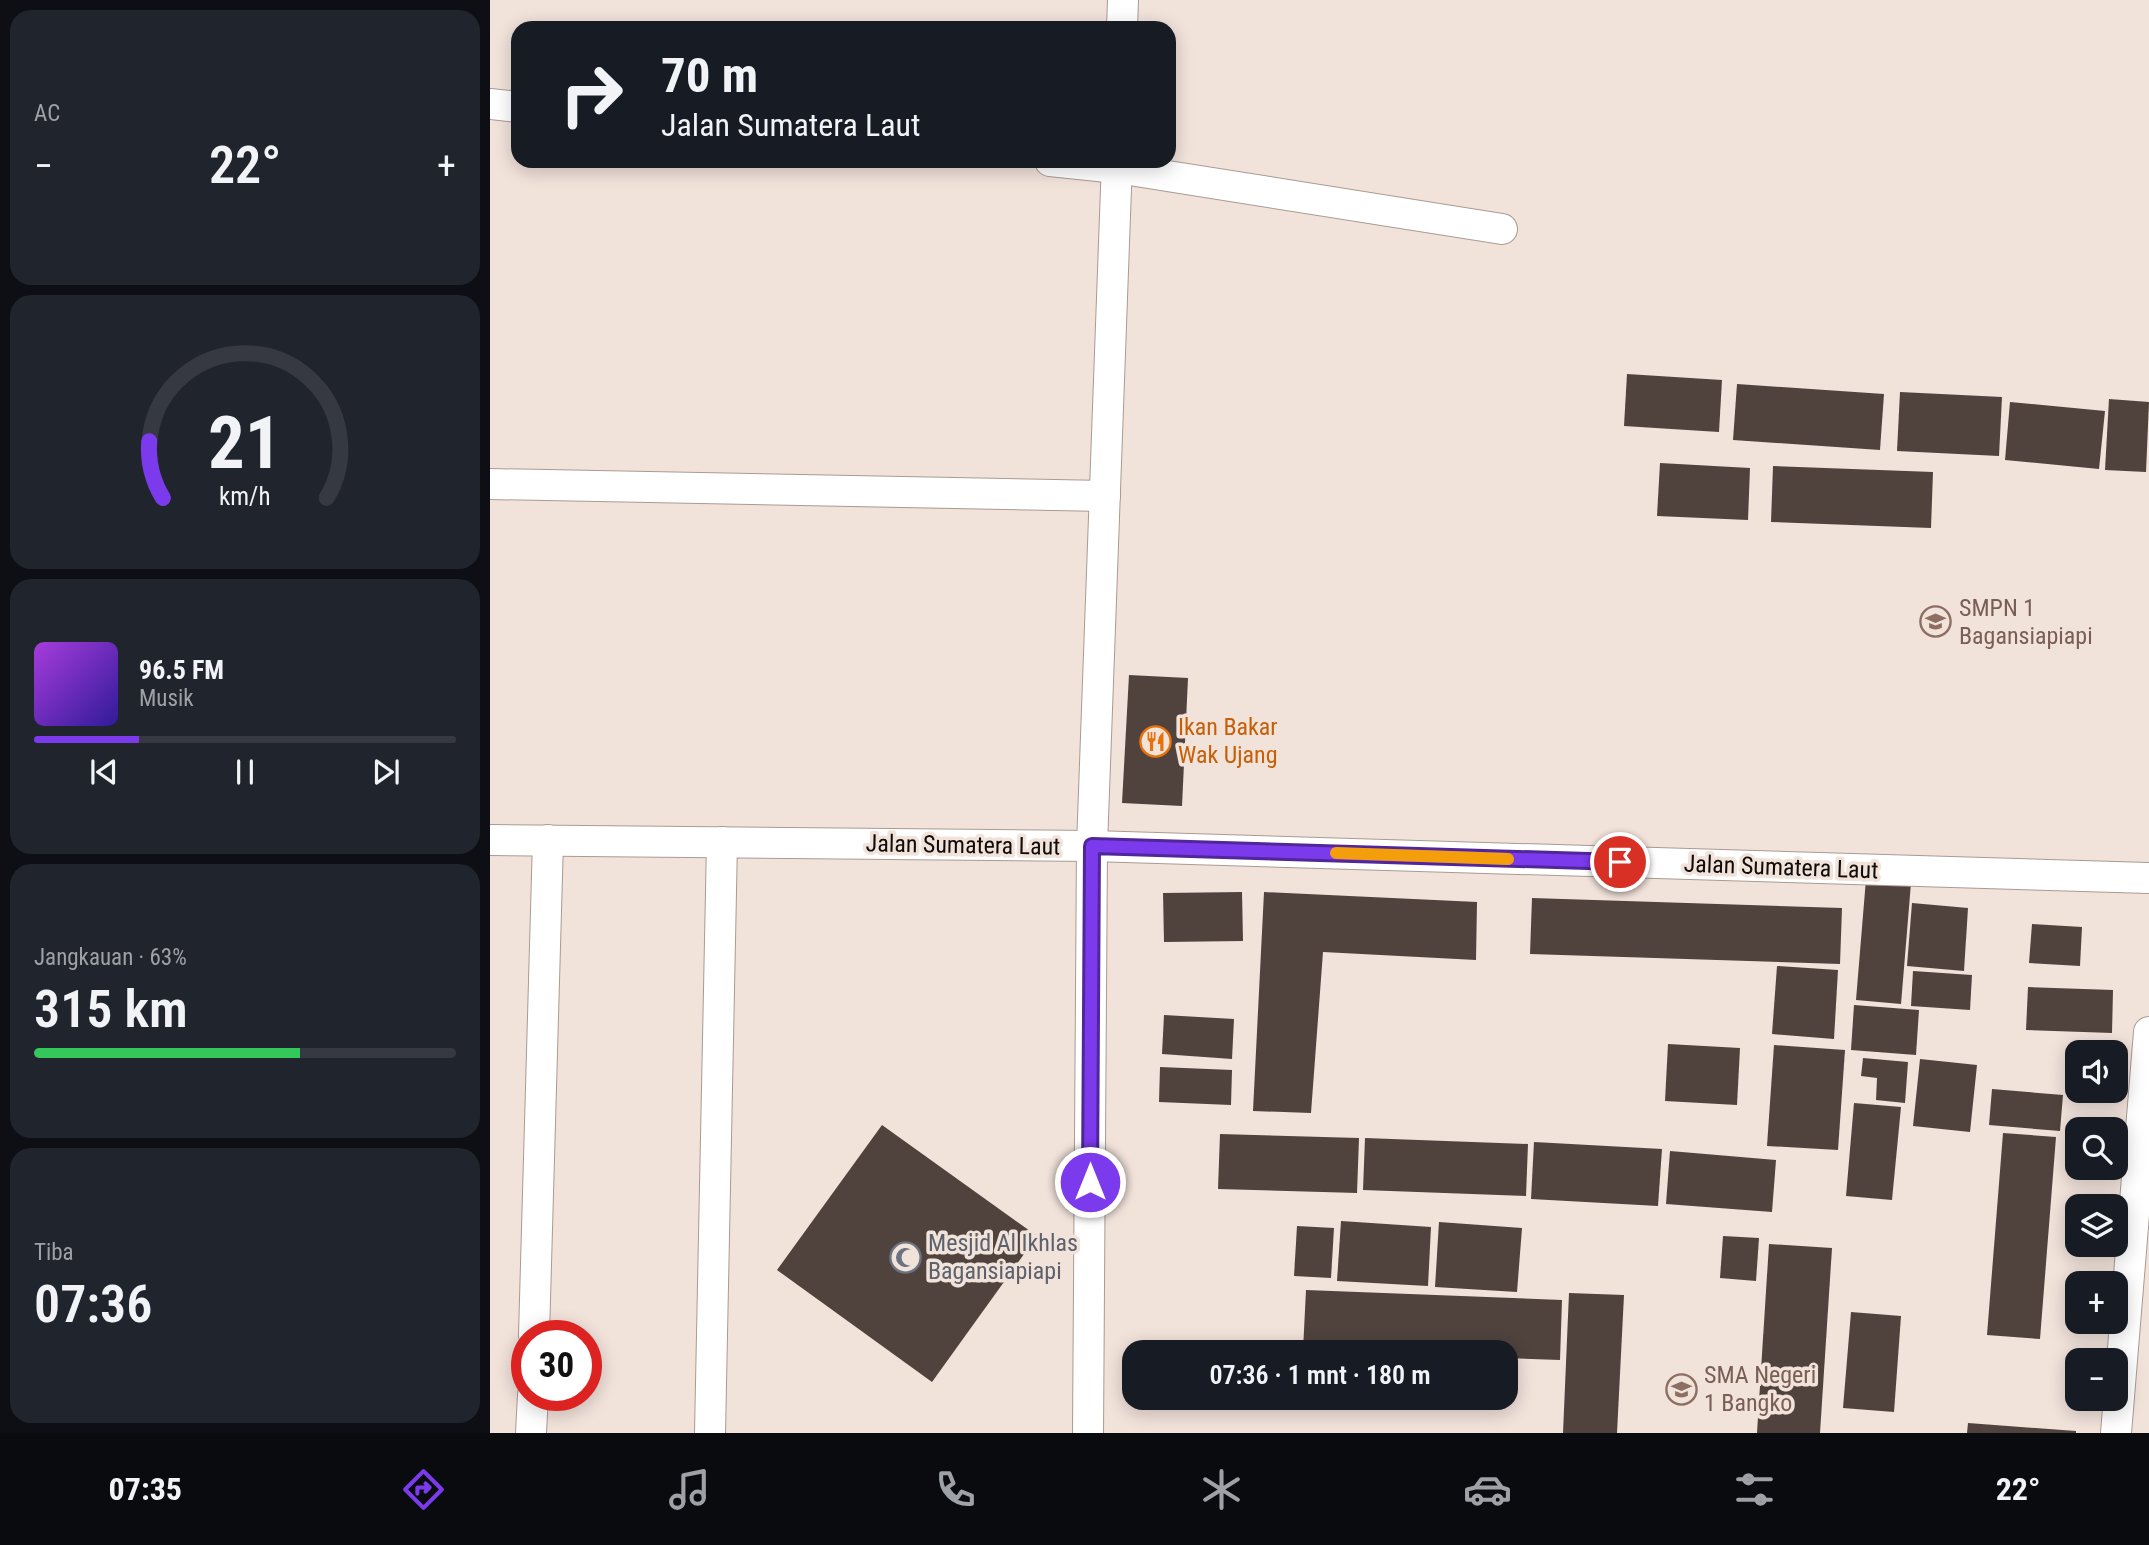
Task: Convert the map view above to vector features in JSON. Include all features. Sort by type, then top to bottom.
[{"type":"street","points":[[1122,21],[1123,0]]},
{"type":"street","points":[[490,104],[511,106]]},
{"type":"street","points":[[1088,1433],[1092,846],[1117,168]]},
{"type":"street","points":[[1141,168],[1502,229]]},
{"type":"street","points":[[490,484],[1105,496]]},
{"type":"street","name":"Jalan Sumatera Laut","points":[[490,840],[1092,846],[2149,878]]},
{"type":"street","points":[[534,1320],[548,840]]},
{"type":"street","points":[[710,1433],[722,842]]},
{"type":"street","points":[[2116,1433],[2149,1032]]},
{"type":"street","points":[[531,1433],[532,1411]]},
{"type":"building","points":[[1627,374],[1722,380],[1719,432],[1624,426]]},
{"type":"building","points":[[1737,384],[1884,394],[1880,450],[1733,440]]},
{"type":"building","points":[[1900,392],[2002,397],[1999,456],[1897,451]]},
{"type":"building","points":[[2109,399],[2149,402],[2146,472],[2105,470]]},
{"type":"building","points":[[2010,402],[2105,411],[2099,469],[2005,460]]},
{"type":"building","points":[[1660,463],[1750,468],[1748,520],[1657,516]]},
{"type":"building","points":[[1773,466],[1933,472],[1931,528],[1771,522]]},
{"type":"building","name":"Ikan Bakar Wak Ujang","points":[[1129,675],[1188,678],[1182,806],[1122,803]]},
{"type":"building","points":[[1866,879],[1911,883],[1901,1004],[1856,1000]]},
{"type":"building","points":[[1242,892],[1243,941],[1164,942],[1163,893]]},
{"type":"building","points":[[1264,892],[1477,902],[1476,960],[1323,952],[1311,1113],[1253,1111]]},
{"type":"building","points":[[1532,898],[1842,908],[1840,964],[1530,954]]},
{"type":"building","points":[[1912,903],[1968,908],[1964,971],[1907,966]]},
{"type":"building","points":[[2032,924],[2082,927],[2080,966],[2029,963]]},
{"type":"building","points":[[1777,966],[1838,970],[1834,1039],[1772,1034]]},
{"type":"building","points":[[1913,971],[1972,975],[1970,1010],[1911,1006]]},
{"type":"building","points":[[2028,987],[2113,990],[2112,1033],[2026,1030]]},
{"type":"building","points":[[1854,1005],[1919,1010],[1916,1055],[1851,1050]]},
{"type":"building","points":[[1164,1015],[1234,1019],[1232,1059],[1162,1054]]},
{"type":"building","points":[[1668,1044],[1740,1048],[1737,1105],[1665,1101]]},
{"type":"building","points":[[1774,1045],[1845,1050],[1838,1150],[1767,1146]]},
{"type":"building","points":[[1863,1058],[1908,1062],[1905,1103],[1876,1100],[1877,1078],[1861,1076]]},
{"type":"building","points":[[1920,1059],[1977,1065],[1970,1132],[1913,1126]]},
{"type":"building","points":[[1160,1067],[1232,1070],[1231,1105],[1159,1102]]},
{"type":"building","points":[[1992,1089],[2063,1095],[2060,1131],[1989,1125]]},
{"type":"building","points":[[1854,1103],[1901,1107],[1892,1200],[1846,1196]]},
{"type":"building","points":[[882,1125],[1037,1236],[932,1382],[777,1270]]},
{"type":"building","points":[[2003,1133],[2056,1137],[2040,1339],[1987,1335]]},
{"type":"building","points":[[1220,1134],[1359,1138],[1357,1193],[1218,1189]]},
{"type":"building","points":[[1365,1138],[1528,1144],[1526,1196],[1363,1190]]},
{"type":"building","points":[[1534,1142],[1662,1149],[1658,1206],[1531,1199]]},
{"type":"building","points":[[1670,1151],[1776,1160],[1772,1212],[1666,1204]]},
{"type":"building","points":[[1341,1221],[1431,1227],[1428,1286],[1337,1281]]},
{"type":"building","points":[[1439,1222],[1522,1228],[1517,1292],[1435,1287]]},
{"type":"building","points":[[1297,1226],[1334,1228],[1331,1278],[1294,1276]]},
{"type":"building","points":[[1723,1236],[1759,1238],[1756,1281],[1720,1278]]},
{"type":"building","points":[[1769,1244],[1832,1248],[1820,1433],[1757,1433]]},
{"type":"building","points":[[1306,1290],[1562,1300],[1560,1360],[1518,1358],[1518,1340],[1304,1340]]},
{"type":"building","points":[[1569,1293],[1624,1295],[1617,1433],[1563,1433]]},
{"type":"building","points":[[1851,1312],[1901,1316],[1894,1412],[1843,1408]]},
{"type":"building","points":[[1968,1423],[2076,1431],[2076,1433],[1967,1433]]},
{"type":"slow traffic","points":[[1336,853],[1508,859]]},
{"type":"place","name":"SMPN 1 Bagansiapiapi","points":[[1936,622]]},
{"type":"place","name":"Ikan Bakar Wak Ujang","points":[[1155,741]]},
{"type":"place","name":"Mesjid Al Ikhlas Bagansiapiapi","points":[[905,1257]]},
{"type":"place","name":"SMA Negeri 1 Bangko","points":[[1681,1389]]},
{"type":"route","points":[[1090,1182],[1092,846],[1620,862]]}]
